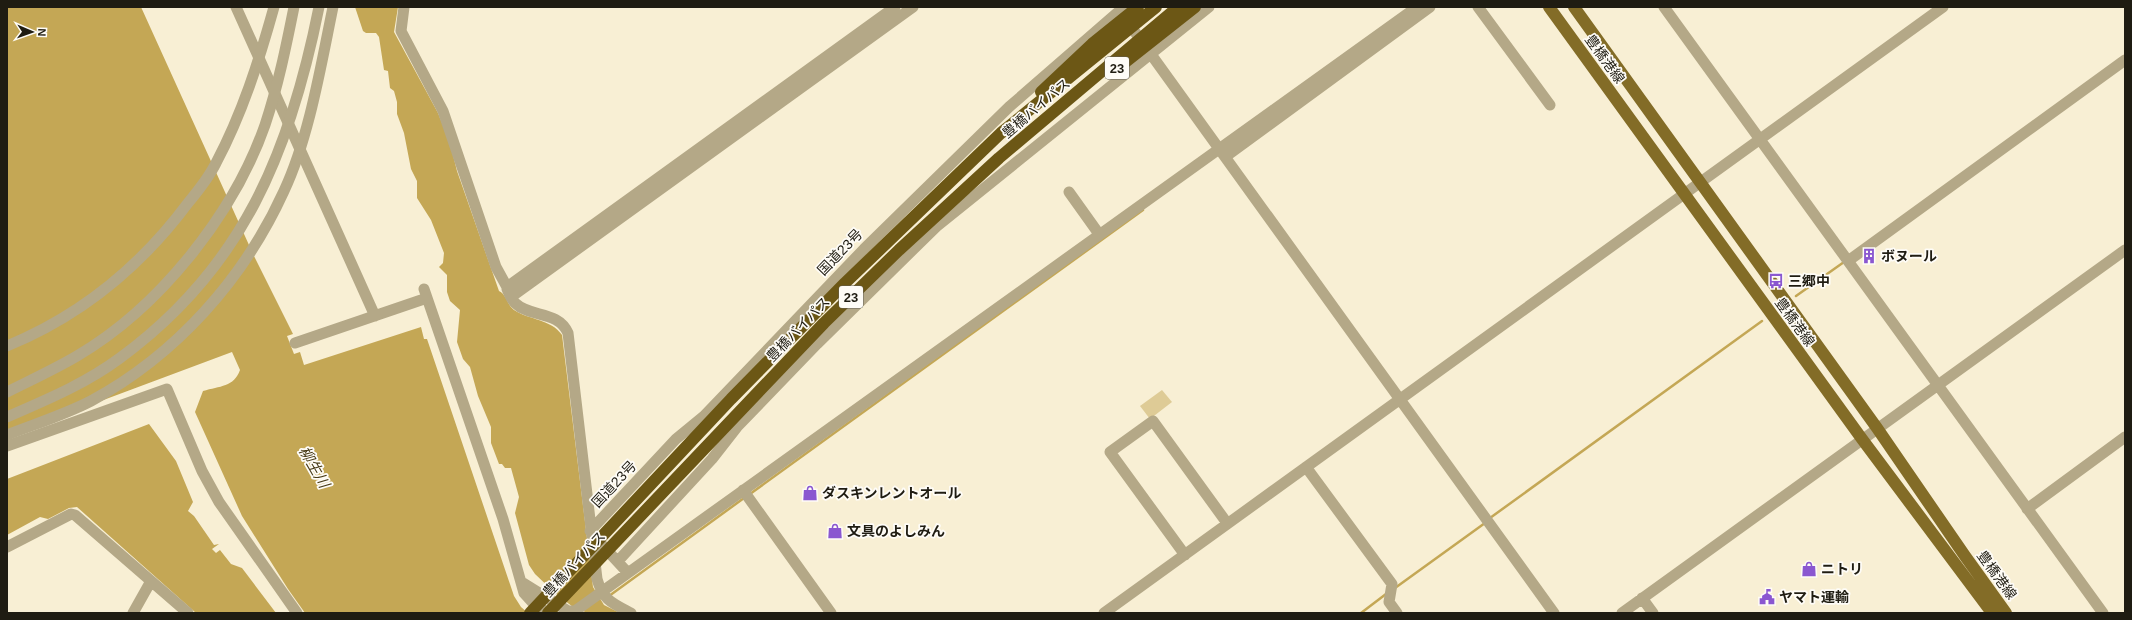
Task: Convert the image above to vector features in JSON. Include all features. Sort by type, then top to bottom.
[{"type":"highway","name":"23","points":[[1001,134],[1048,84],[1092,44],[1138,7]]},
{"type":"highway","name":"豊橋バイパス","points":[[530,613],[795,332],[1001,134],[1156,7]]},
{"type":"highway","name":"豊橋バイパス","points":[[548,613],[824,323],[942,210],[1178,7]]},
{"type":"highway","name":"23","points":[[1038,126],[1107,76],[1195,7]]},
{"type":"main road","name":"豊橋港線","points":[[1549,7],[1862,439],[1992,613]]},
{"type":"main road","name":"豊橋港線","points":[[1574,7],[1877,428],[1964,556],[2006,613]]},
{"type":"street","points":[[236,7],[375,316]]},
{"type":"street","points":[[7,346],[46,329],[101,292],[134,264],[174,222],[216,165],[240,113],[274,7]]},
{"type":"street","points":[[7,392],[78,355],[106,336],[147,302],[179,269],[206,235],[231,198],[264,126],[279,76],[294,7]]},
{"type":"street","points":[[7,417],[51,399],[118,359],[181,305],[229,246],[261,193],[283,141],[299,94],[319,7]]},
{"type":"street","points":[[7,435],[90,401],[122,382],[172,344],[204,313],[239,271],[263,234],[285,190],[309,113],[333,7]]},
{"type":"street","points":[[404,7],[401,31],[443,111],[496,267],[509,293],[522,307],[558,320],[568,333],[590,531],[604,596],[631,613]]},
{"type":"street","points":[[872,30],[896,7]]},
{"type":"street","points":[[509,293],[872,30],[913,7]]},
{"type":"street","points":[[618,562],[779,383],[936,227],[1150,53],[1210,7]]},
{"type":"street","points":[[1405,21],[1417,7]]},
{"type":"street","points":[[523,583],[568,611],[575,611],[604,596],[628,574],[1099,234],[1222,152],[1370,45],[1405,21],[1430,7]]},
{"type":"street","points":[[1478,7],[1550,105]]},
{"type":"street","points":[[1664,7],[2103,613]]},
{"type":"street","points":[[1104,613],[1637,227],[1685,195],[1700,182],[1943,7]]},
{"type":"street","points":[[1120,8],[1150,53],[1554,613]]},
{"type":"street","name":"国道23号","points":[[590,531],[676,439],[704,416],[864,248],[1010,108],[1120,8]]},
{"type":"street","points":[[1848,261],[2125,60]]},
{"type":"street","points":[[930,186],[955,211]]},
{"type":"street","points":[[1069,192],[1099,234]]},
{"type":"street","points":[[1622,613],[2125,250]]},
{"type":"street","points":[[296,343],[375,316],[426,293],[523,583],[524,593],[529,599],[548,613]]},
{"type":"street","points":[[756,362],[779,383]]},
{"type":"street","points":[[7,446],[167,389],[202,471],[219,502],[297,613]]},
{"type":"street","points":[[1185,555],[1110,452],[1153,421],[1228,523]]},
{"type":"street","points":[[2027,509],[2125,437]]},
{"type":"street","points":[[1306,467],[1392,584],[1389,602],[1397,613]]},
{"type":"street","points":[[744,491],[831,613]]},
{"type":"street","points":[[7,547],[70,514],[75,515],[188,613]]},
{"type":"street","points":[[590,531],[628,574]]},
{"type":"street","points":[[133,613],[150,580]]},
{"type":"street","points":[[1642,598],[1653,613]]},
{"type":"shaded area","points":[[1162,390],[1172,402],[1150,419],[1140,406]]},
{"type":"water","name":"柳生川","points":[[7,7],[141,7],[254,256],[293,334],[287,336],[294,354],[300,352],[304,365],[421,327],[424,339],[427,339],[514,596],[521,607],[528,613],[305,613],[242,516],[195,412],[203,391],[226,385],[237,376],[240,370],[232,352],[7,436]]},
{"type":"water","points":[[355,7],[398,7],[394,32],[438,113],[450,143],[457,171],[499,291],[504,295],[514,310],[552,326],[562,335],[593,587],[604,605],[620,613],[585,613],[584,611],[573,607],[555,593],[535,574],[529,565],[515,513],[519,497],[511,468],[505,468],[502,464],[499,464],[491,443],[491,427],[478,396],[470,367],[463,359],[457,342],[460,310],[450,301],[447,292],[447,275],[439,267],[443,263],[444,253],[431,220],[417,198],[417,181],[411,169],[404,133],[397,114],[397,102],[394,91],[390,88],[388,71],[384,70],[379,37],[376,33],[366,33],[363,31]]},
{"type":"water","points":[[149,424],[176,461],[193,502],[188,511],[194,516],[214,545],[219,544],[212,549],[216,553],[220,550],[231,564],[242,568],[276,613],[196,613],[77,507],[69,508],[48,519],[40,517],[7,535],[7,479]]},
{"type":"waterway","points":[[750,494],[1143,210]]},
{"type":"waterway","points":[[1796,296],[1844,262]]},
{"type":"waterway","points":[[1490,518],[1762,321]]},
{"type":"waterway","points":[[609,596],[744,498]]},
{"type":"waterway","points":[[1395,588],[1485,523]]},
{"type":"waterway","points":[[1361,613],[1386,594]]},
{"type":"place","name":"ボヌール","points":[[1869,256]]},
{"type":"place","name":"三郷中","points":[[1776,281]]},
{"type":"place","name":"ダスキンレントオール","points":[[810,493]]},
{"type":"place","name":"文具のよしみん","points":[[835,531]]},
{"type":"place","name":"ニトリ","points":[[1809,569]]},
{"type":"place","name":"ヤマト運輸","points":[[1767,597]]}]
